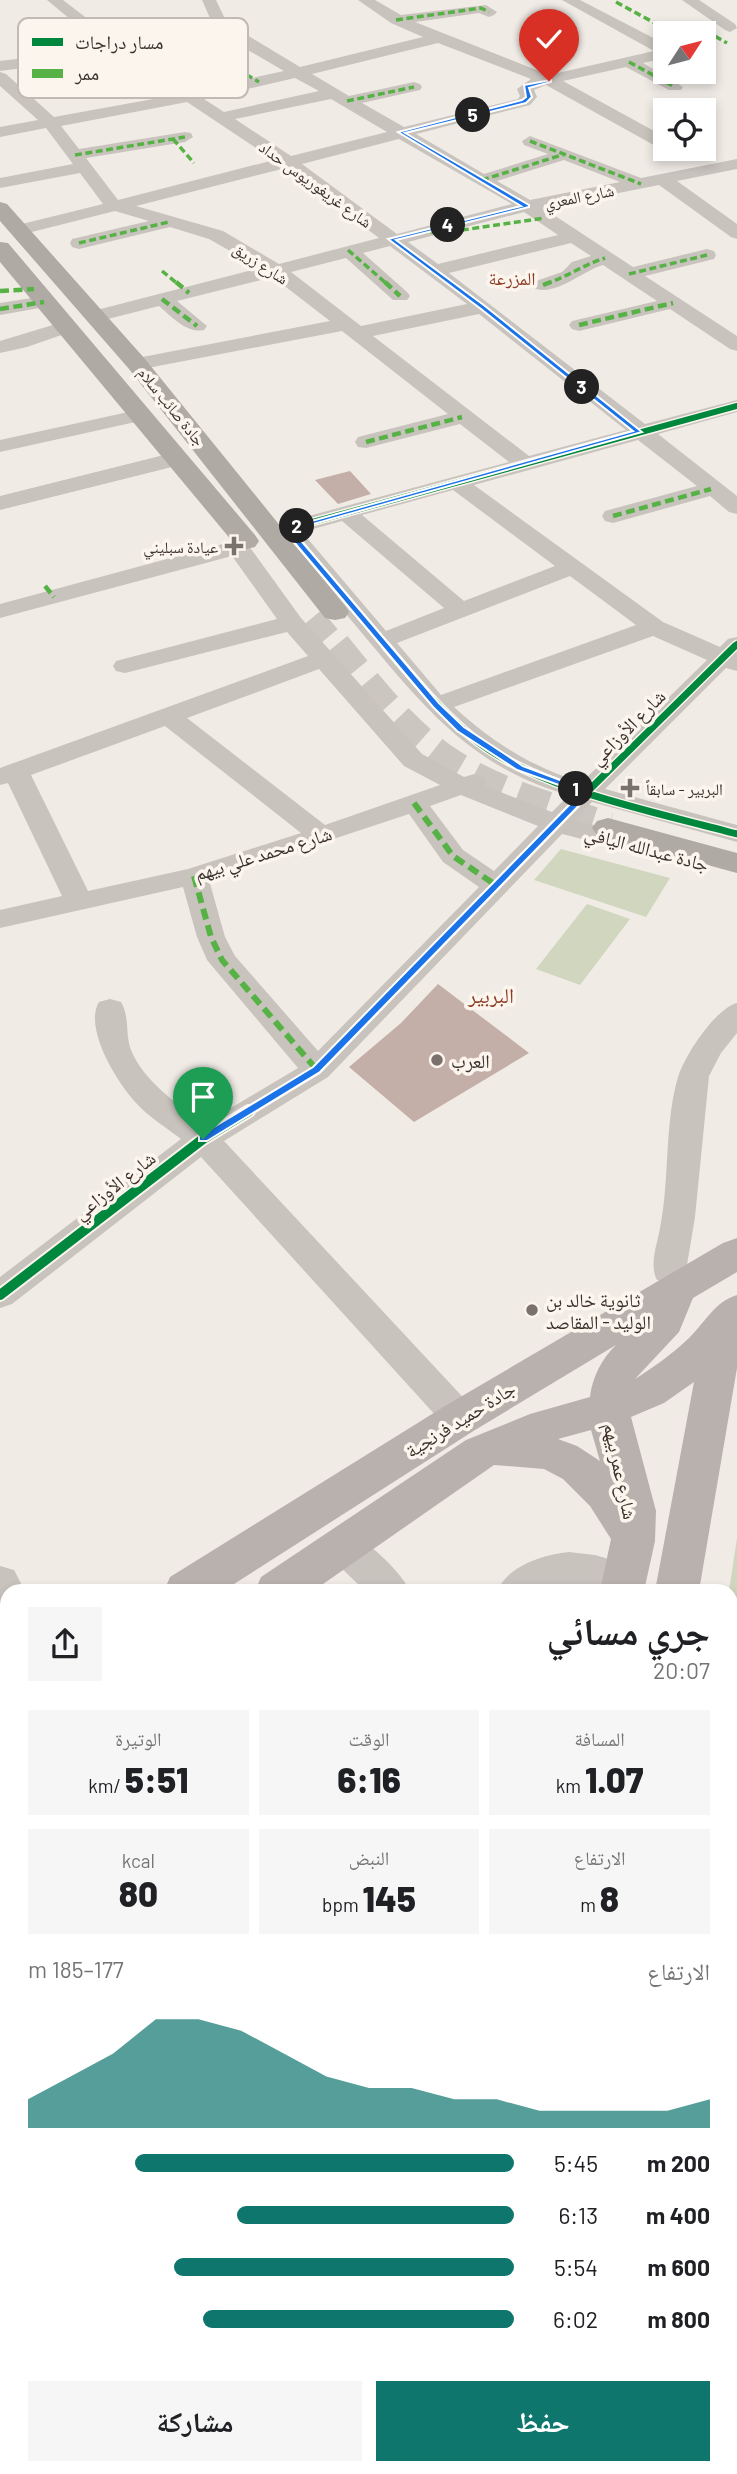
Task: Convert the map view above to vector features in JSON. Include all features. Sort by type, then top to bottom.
[{"type":"highway","name":"جادة صائب سلام","points":[[0,208],[12,229],[96,316],[213,457],[272,537],[313,618]]},
{"type":"highway","name":"جادة صائب سلام","points":[[0,248],[313,618]]},
{"type":"highway","points":[[213,457],[287,529]]},
{"type":"highway","points":[[176,458],[238,547]]},
{"type":"highway","name":"جادة عبدالله اليافي","points":[[611,820],[737,848]]},
{"type":"highway","name":"جادة عبدالله اليافي","points":[[611,820],[737,863]]},
{"type":"main road","points":[[673,1280],[737,1225]]},
{"type":"main road","name":"جادة حميد فرنجية","points":[[287,1584],[343,1546],[561,1356],[673,1280],[737,1253]]},
{"type":"main road","name":"شارع عمر بيهم","points":[[624,1584],[633,1538],[634,1510],[608,1409],[614,1377],[624,1361],[664,1323],[672,1308],[673,1280]]},
{"type":"main road","points":[[678,1584],[733,1315]]},
{"type":"main road","name":"جادة حميد فرنجية","points":[[199,1584],[471,1435],[545,1426],[608,1409],[649,1391],[680,1370],[733,1315]]},
{"type":"main road","points":[[471,1435],[518,1448],[537,1449],[569,1460],[595,1481],[608,1496],[633,1538]]},
{"type":"street","name":"شارع غريغوريوس حداد","points":[[54,0],[75,18]]},
{"type":"street","points":[[209,0],[218,18]]},
{"type":"street","points":[[365,0],[396,20],[436,39],[549,81],[653,137]]},
{"type":"street","points":[[569,0],[653,46]]},
{"type":"street","points":[[689,0],[733,26]]},
{"type":"street","points":[[616,2],[653,22]]},
{"type":"street","points":[[396,20],[481,8],[489,12]]},
{"type":"street","points":[[248,85],[436,39]]},
{"type":"street","points":[[716,39],[727,43]]},
{"type":"street","points":[[248,43],[527,206],[737,345]]},
{"type":"street","points":[[648,44],[653,43]]},
{"type":"street","points":[[12,229],[524,102],[529,97],[526,87],[653,55]]},
{"type":"street","points":[[629,62],[675,87]]},
{"type":"street","points":[[0,66],[18,64]]},
{"type":"street","points":[[248,75],[260,82]]},
{"type":"street","points":[[0,77],[18,93]]},
{"type":"street","points":[[222,117],[414,87]]},
{"type":"street","points":[[23,98],[50,122],[113,205]]},
{"type":"street","points":[[0,132],[184,98]]},
{"type":"street","name":"شارع غريغوريوس حداد","points":[[192,98],[289,162],[483,307],[737,507]]},
{"type":"street","points":[[0,183],[179,138],[194,163]]},
{"type":"street","points":[[530,141],[640,184]]},
{"type":"street","points":[[482,180],[565,154]]},
{"type":"street","points":[[695,161],[711,170]]},
{"type":"street","name":"شارع المعري","points":[[96,316],[527,206],[737,164]]},
{"type":"street","points":[[662,179],[737,233]]},
{"type":"street","name":"شارع زريق","points":[[113,205],[216,235],[276,270],[462,417],[526,464]]},
{"type":"street","points":[[420,232],[449,232],[545,218]]},
{"type":"street","points":[[79,243],[169,222]]},
{"type":"street","points":[[434,271],[573,237]]},
{"type":"street","points":[[348,250],[400,296]]},
{"type":"street","points":[[629,274],[707,256]]},
{"type":"street","points":[[543,285],[569,276],[579,265],[606,258]]},
{"type":"street","points":[[163,271],[189,293]]},
{"type":"street","points":[[0,291],[39,296]]},
{"type":"street","points":[[0,309],[39,296]]},
{"type":"street","points":[[162,299],[197,326]]},
{"type":"street","points":[[579,325],[673,303]]},
{"type":"street","points":[[137,364],[483,307]]},
{"type":"street","points":[[0,347],[66,327]]},
{"type":"street","points":[[436,773],[458,772],[480,759],[481,747],[436,705],[287,529],[737,406]]},
{"type":"street","points":[[3,442],[142,415]]},
{"type":"street","points":[[366,442],[462,417]]},
{"type":"street","points":[[75,429],[126,471]]},
{"type":"street","points":[[0,503],[176,458]]},
{"type":"street","points":[[457,483],[654,627],[732,655]]},
{"type":"street","points":[[613,516],[711,489]]},
{"type":"street","points":[[347,513],[462,611]]},
{"type":"street","points":[[0,611],[50,591],[238,547]]},
{"type":"street","name":"جادة صائب سلام","points":[[238,547],[313,618],[324,659],[413,760],[461,786],[557,824]]},
{"type":"street","points":[[381,641],[573,568]]},
{"type":"street","points":[[125,666],[313,618]]},
{"type":"street","points":[[436,705],[654,627]]},
{"type":"street","name":"شارع الأوزاعي","points":[[0,1294],[203,1139],[317,1070],[587,792],[732,655]]},
{"type":"street","points":[[78,900],[8,774],[324,659]]},
{"type":"street","points":[[169,716],[321,836]]},
{"type":"street","points":[[475,740],[520,768],[587,792]]},
{"type":"street","name":"شارع محمد علي بيهم","points":[[0,919],[194,876],[520,768]]},
{"type":"street","name":"جادة عبدالله اليافي","points":[[587,792],[611,820],[737,873]]},
{"type":"street","points":[[414,803],[439,841],[453,856],[497,886]]},
{"type":"street","name":"جادة عبدالله اليافي","points":[[557,824],[611,820],[737,834]]},
{"type":"street","points":[[194,876],[211,937],[222,960],[317,1070]]},
{"type":"street","points":[[110,1009],[116,1051],[148,1097],[203,1139],[471,1435]]},
{"type":"street","name":"شارع عمر بيهم","points":[[673,1280],[694,1076],[708,1048],[737,1013]]},
{"type":"street","points":[[343,1546],[384,1584]]},
{"type":"street","points":[[528,1584],[551,1571],[589,1567],[620,1584]]},
{"type":"green space","points":[[561,849],[670,878],[646,917],[534,880]]},
{"type":"green space","points":[[587,904],[630,919],[580,985],[536,969]]},
{"type":"green space","points":[[737,1538],[737,1584],[730,1584]]},
{"type":"building","points":[[350,471],[371,494],[338,504],[315,480]]},
{"type":"building","name":"العرب","points":[[438,984],[529,1053],[414,1122],[349,1067],[401,1023]]},
{"type":"tunnel","points":[[312,618],[336,647]]},
{"type":"tunnel","points":[[335,646],[402,725],[450,764],[507,793],[608,828]]},
{"type":"marked path","points":[[616,2],[653,22]]},
{"type":"marked path","points":[[396,20],[481,8],[489,12]]},
{"type":"marked path","points":[[716,37],[727,43]]},
{"type":"marked path","points":[[629,62],[675,87]]},
{"type":"marked path","points":[[248,76],[259,82]]},
{"type":"marked path","points":[[347,101],[414,87]]},
{"type":"marked path","points":[[75,155],[185,137]]},
{"type":"marked path","points":[[173,139],[194,163]]},
{"type":"marked path","points":[[530,141],[641,184]]},
{"type":"marked path","points":[[482,180],[565,154]]},
{"type":"marked path","points":[[420,232],[449,232],[545,218]]},
{"type":"marked path","points":[[79,243],[169,222]]},
{"type":"marked path","points":[[348,250],[400,296]]},
{"type":"marked path","points":[[629,274],[707,255]]},
{"type":"marked path","points":[[543,285],[569,276],[579,266],[605,258]]},
{"type":"marked path","points":[[162,271],[189,293]]},
{"type":"marked path","points":[[0,291],[34,289]]},
{"type":"marked path","points":[[162,299],[197,326]]},
{"type":"marked path","points":[[0,309],[44,302]]},
{"type":"marked path","points":[[579,325],[673,303]]},
{"type":"marked path","points":[[366,442],[462,417]]},
{"type":"marked path","points":[[613,516],[711,489]]},
{"type":"marked path","points":[[45,586],[54,597]]},
{"type":"marked path","points":[[414,803],[453,856],[497,886]]},
{"type":"marked path","points":[[194,876],[211,937],[222,960],[317,1070]]},
{"type":"cycle path","points":[[737,406],[287,529],[436,705],[475,740],[520,768],[562,785],[737,834]]},
{"type":"cycle path","points":[[0,1295],[203,1139],[317,1070],[587,792],[737,644]]},
{"type":"place","name":"عيادة سبليني","points":[[234,546]]},
{"type":"place","name":"البربير - سابقاً","points":[[630,788]]},
{"type":"place","name":"العرب","points":[[437,1060]]},
{"type":"place","name":"ثانوية خالد بن الوليد - المقاصد","points":[[532,1310]]},
{"type":"district","name":"المزرعة","points":[[512,278]]},
{"type":"district","name":"البربير","points":[[491,994]]},
{"type":"route","points":[[203,1139],[317,1070],[587,792],[520,768],[499,757],[461,729],[436,705],[287,529],[639,432],[483,307],[391,239],[527,206],[400,133],[524,102],[529,97],[526,87],[549,81]]}]
